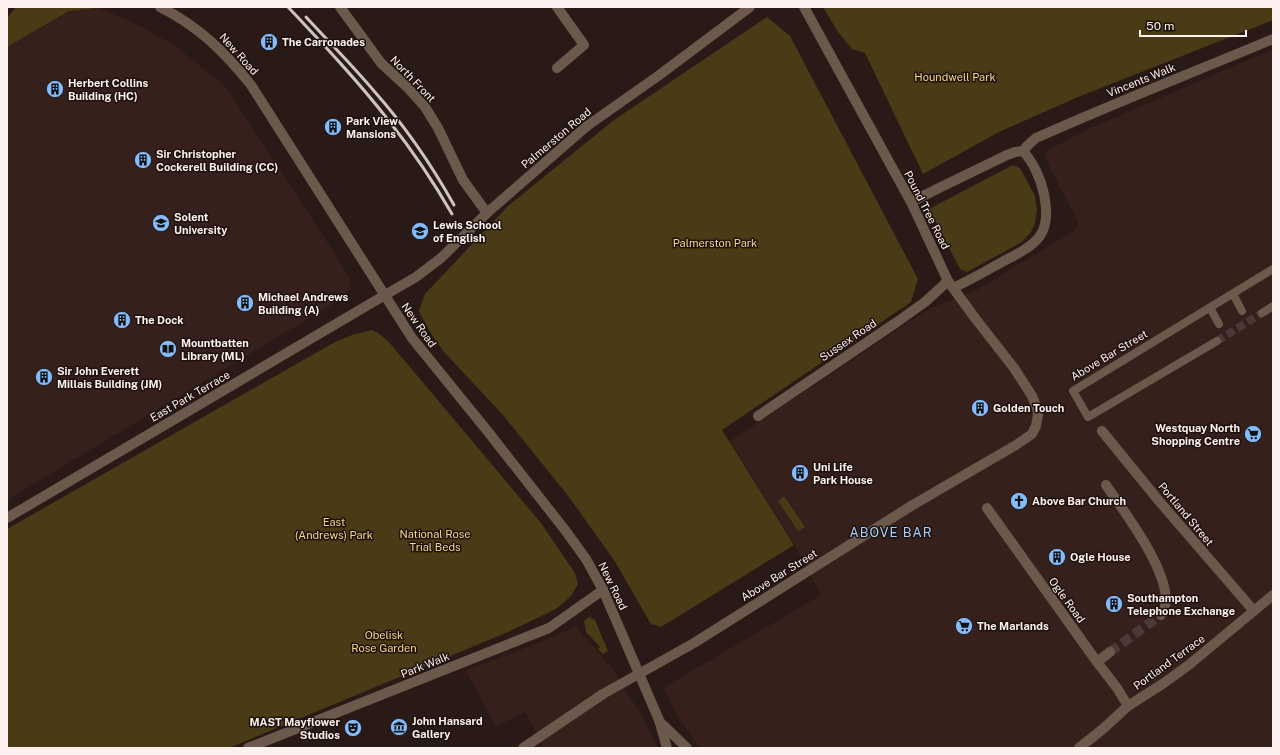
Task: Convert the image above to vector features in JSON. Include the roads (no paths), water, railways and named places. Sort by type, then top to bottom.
[{"type":"street","name":"New Road","points":[[160,7],[192,26],[211,40],[241,72],[251,85],[412,338],[471,409],[586,558],[604,590],[659,720],[668,748]]},
{"type":"street","name":"North Front","points":[[340,7],[386,69],[413,93],[425,107],[438,128],[463,180],[487,213]]},
{"type":"street","points":[[557,7],[584,45],[557,68]]},
{"type":"street","name":"Palmerston Road","points":[[385,295],[416,277],[434,263],[487,213],[587,126],[658,76],[750,7]]},
{"type":"street","name":"Pound Tree Road","points":[[804,7],[911,202],[951,284],[1014,368],[1032,396],[1038,415]]},
{"type":"street","name":"Vincents Walk","points":[[911,202],[1007,155],[1022,151],[1036,138],[1098,110],[1273,39]]},
{"type":"street","points":[[951,284],[1022,251],[1034,243],[1044,229],[1047,204],[1042,186],[1030,160],[1022,151]]},
{"type":"street","name":"Above Bar Street","points":[[1217,341],[1088,417],[1073,391],[1273,269]]},
{"type":"street","name":"Sussex Road","points":[[758,416],[951,284]]},
{"type":"street","points":[[1232,294],[1242,311]]},
{"type":"street","name":"East Park Terrace","points":[[7,518],[385,295]]},
{"type":"street","points":[[1262,313],[1273,306]]},
{"type":"street","points":[[1210,308],[1219,324]]},
{"type":"street","name":"Above Bar Street","points":[[523,748],[603,694],[694,643],[904,511],[1016,445],[1032,434],[1036,426],[1038,415]]},
{"type":"street","name":"Portland Street","points":[[1102,431],[1254,611]]},
{"type":"street","points":[[1106,485],[1146,545],[1157,565],[1163,582],[1166,602],[1165,610],[1161,615]]},
{"type":"street","name":"Ogle Road","points":[[987,508],[1117,688],[1128,706]]},
{"type":"street","name":"Park Walk","points":[[248,748],[549,628],[604,590]]},
{"type":"street","name":"Portland Terrace","points":[[1079,748],[1128,706],[1190,664],[1273,595]]},
{"type":"street","points":[[1097,662],[1110,652]]},
{"type":"street","points":[[659,720],[687,748]]},
{"type":"tunnel","points":[[1217,341],[1262,313]]},
{"type":"tunnel","points":[[1110,652],[1161,615]]},
{"type":"railway","points":[[288,7],[353,77],[389,121],[422,166],[452,214]]},
{"type":"railway","points":[[306,17],[385,104],[427,160],[454,205]]},
{"type":"place","name":"The Carronades","points":[[269,42]]},
{"type":"place","name":"Herbert Collins Building (HC)","points":[[55,89]]},
{"type":"place","name":"Park View Mansions","points":[[333,127]]},
{"type":"place","name":"Sir Christopher Cockerell Building (CC)","points":[[143,160]]},
{"type":"place","name":"Solent University","points":[[161,223]]},
{"type":"place","name":"Lewis School of English","points":[[420,231]]},
{"type":"place","name":"Michael Andrews Building (A)","points":[[245,303]]},
{"type":"place","name":"The Dock","points":[[122,320]]},
{"type":"place","name":"Mountbatten Library (ML)","points":[[168,349]]},
{"type":"place","name":"Sir John Everett Millais Building (JM)","points":[[44,377]]},
{"type":"place","name":"Golden Touch","points":[[980,408]]},
{"type":"place","name":"Westquay North Shopping Centre","points":[[1253,434]]},
{"type":"place","name":"Uni Life Park House","points":[[800,473]]},
{"type":"place","name":"Above Bar Church","points":[[1019,501]]},
{"type":"place","name":"Ogle House","points":[[1057,557]]},
{"type":"place","name":"Southampton Telephone Exchange","points":[[1114,604]]},
{"type":"place","name":"The Marlands","points":[[964,626]]},
{"type":"place","name":"John Hansard Gallery","points":[[399,727]]},
{"type":"place","name":"MAST Mayflower Studios","points":[[353,728]]},
{"type":"district","name":"ABOVE BAR","points":[[891,532]]},
{"type":"park label","name":"Houndwell Park","points":[[955,77]]},
{"type":"park label","name":"Palmerston Park","points":[[715,243]]},
{"type":"park label","name":"East (Andrews) Park","points":[[334,528]]},
{"type":"park label","name":"National Rose Trial Beds","points":[[435,540]]},
{"type":"park label","name":"Obelisk Rose Garden","points":[[384,641]]}]
